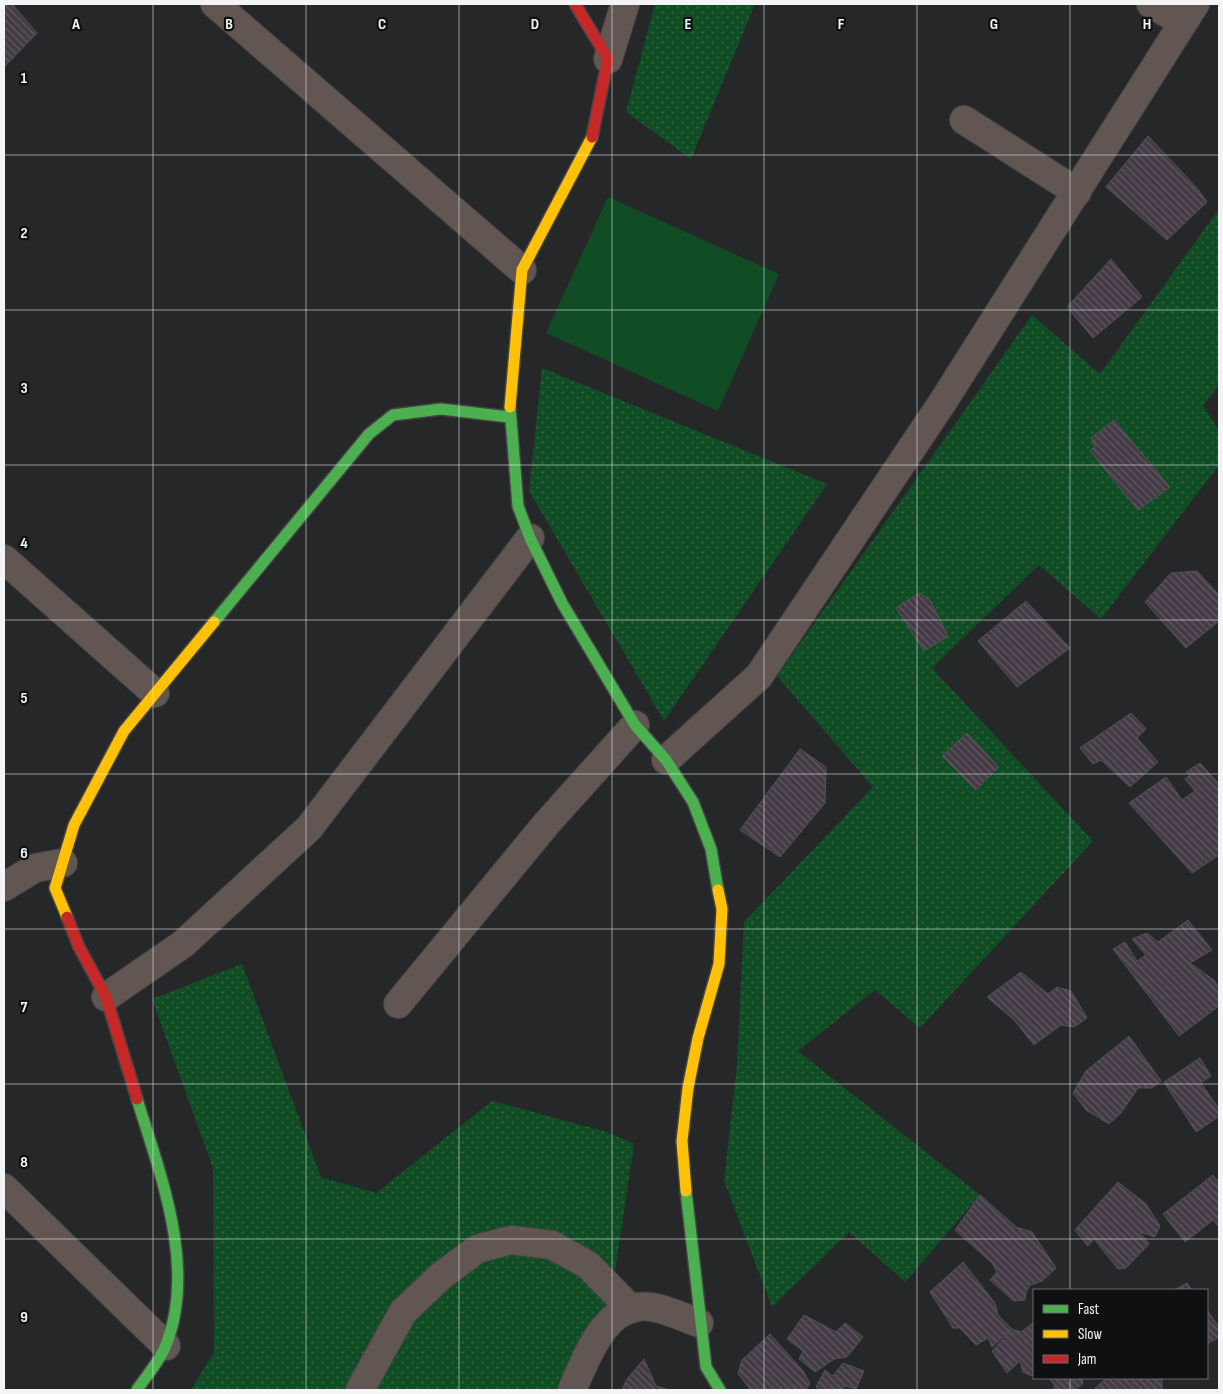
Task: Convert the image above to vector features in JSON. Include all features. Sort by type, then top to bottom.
[{"type":"street","points":[[215,4],[522,270]]},
{"type":"street","points":[[575,4],[608,60]]},
{"type":"street","points":[[625,4],[608,60],[591,143],[522,270],[509,417],[518,506],[530,538],[562,603],[635,725],[666,760],[693,802],[711,850],[722,909],[719,964],[698,1038],[688,1088],[682,1141],[699,1323],[706,1367],[720,1390]]},
{"type":"street","points":[[666,760],[759,676],[944,400],[1189,13],[1150,4]]},
{"type":"street","points":[[964,120],[1077,192]]},
{"type":"street","points":[[138,1390],[166,1346],[179,1296],[175,1235],[150,1141],[106,997],[79,947],[56,888],[74,825],[124,731],[369,434],[393,415],[441,409],[509,417]]},
{"type":"street","points":[[106,997],[183,944],[309,828],[530,538]]},
{"type":"street","points":[[4,559],[155,693]]},
{"type":"street","points":[[398,1004],[547,823],[635,725]]},
{"type":"street","points":[[4,887],[35,868],[63,863]]},
{"type":"street","points":[[4,1188],[166,1346]]},
{"type":"street","points":[[360,1390],[403,1312],[441,1276],[477,1249],[511,1240],[552,1245],[588,1265],[631,1309]]},
{"type":"street","points":[[572,1390],[592,1346],[611,1319],[631,1309],[651,1307],[699,1323]]},
{"type":"green space","points":[[655,4],[755,4],[691,159],[626,112]]},
{"type":"green space","points":[[608,197],[779,274],[718,411],[546,333]]},
{"type":"green space","points":[[1219,209],[1219,385],[1203,405],[1219,431],[1219,465],[1101,619],[1039,565],[932,668],[1093,841],[920,1028],[875,990],[798,1051],[980,1195],[905,1282],[849,1232],[772,1307],[724,1181],[737,1065],[744,922],[873,787],[777,676],[1032,315],[1100,374]]},
{"type":"green space","points":[[542,368],[827,484],[664,721],[529,491]]},
{"type":"green space","points":[[242,964],[321,1177],[376,1193],[492,1101],[607,1132],[634,1144],[611,1298],[568,1390],[191,1390],[214,1352],[213,1168],[152,999]]},
{"type":"building","points":[[4,4],[12,4],[37,33],[4,67]]},
{"type":"building","points":[[1148,136],[1197,188],[1207,202],[1167,240],[1106,187]]},
{"type":"building","points":[[1111,259],[1142,297],[1093,338],[1067,307]]},
{"type":"building","points":[[1114,420],[1170,487],[1138,510],[1090,451],[1095,446],[1091,438]]},
{"type":"building","points":[[1197,571],[1219,595],[1219,621],[1186,648],[1145,602],[1171,573]]},
{"type":"building","points":[[919,593],[930,600],[948,636],[924,651],[896,608]]},
{"type":"building","points":[[1026,601],[1070,648],[1017,687],[978,641]]},
{"type":"building","points":[[1131,713],[1146,729],[1137,738],[1158,762],[1130,787],[1101,760],[1093,764],[1080,748]]},
{"type":"building","points":[[967,733],[999,767],[976,790],[942,756]]},
{"type":"building","points":[[800,749],[826,767],[825,803],[780,857],[740,830]]},
{"type":"building","points":[[1200,763],[1219,784],[1219,855],[1192,873],[1129,803],[1166,777],[1182,800],[1195,791],[1185,779],[1190,775],[1186,772]]},
{"type":"building","points":[[1188,920],[1212,950],[1190,963],[1214,980],[1219,988],[1219,1006],[1179,1036],[1113,949],[1125,942],[1137,961],[1146,955],[1132,939],[1147,933],[1158,942]]},
{"type":"building","points":[[1021,972],[1048,994],[1057,987],[1071,991],[1087,1018],[1074,1027],[1061,1025],[1034,1045],[1014,1020],[987,997]]},
{"type":"building","points":[[1129,1036],[1161,1081],[1152,1088],[1138,1088],[1121,1113],[1109,1124],[1086,1110],[1073,1093],[1086,1071]]},
{"type":"building","points":[[1200,1058],[1211,1076],[1201,1083],[1219,1109],[1219,1119],[1218,1117],[1196,1132],[1164,1082]]},
{"type":"building","points":[[1213,1175],[1219,1183],[1219,1227],[1213,1220],[1185,1242],[1163,1214]]},
{"type":"building","points":[[1118,1182],[1146,1204],[1160,1226],[1155,1237],[1140,1232],[1149,1244],[1126,1268],[1118,1269],[1094,1239],[1088,1246],[1075,1230]]},
{"type":"building","points":[[980,1195],[1016,1227],[1032,1232],[1056,1268],[1042,1281],[1030,1285],[1026,1292],[1025,1300],[1014,1301],[990,1280],[997,1272],[992,1263],[955,1230]]},
{"type":"building","points":[[963,1262],[995,1303],[998,1315],[1012,1329],[992,1347],[988,1338],[976,1345],[960,1328],[953,1328],[930,1292]]},
{"type":"building","points":[[1187,1283],[1191,1289],[1176,1289]]},
{"type":"building","points":[[1208,1311],[1219,1327],[1219,1337],[1208,1343]]},
{"type":"building","points":[[804,1315],[836,1332],[845,1323],[863,1337],[847,1357],[834,1359],[815,1372],[799,1359],[803,1351],[787,1339]]},
{"type":"building","points":[[1033,1323],[1032,1376],[1023,1372],[1020,1361],[1007,1373],[992,1351],[1012,1329],[1021,1332]]},
{"type":"building","points":[[770,1334],[804,1372],[810,1384],[805,1390],[751,1390],[738,1374],[742,1360]]},
{"type":"building","points":[[644,1359],[656,1386],[670,1390],[622,1390],[627,1379]]},
{"type":"building","points":[[843,1363],[864,1371],[856,1389],[845,1386],[842,1390],[822,1390],[816,1387],[825,1370],[833,1376]]},
{"type":"building","points":[[1050,1379],[1082,1379],[1083,1384],[1074,1390],[1052,1390],[1055,1386]]},
{"type":"building","points":[[1106,1379],[1162,1379],[1162,1390],[1097,1390],[1095,1388]]},
{"type":"traffic: fast","points":[[510,407],[518,506],[530,538],[562,603],[635,725],[666,760],[693,802],[711,849],[718,890]]},
{"type":"traffic: fast","points":[[214,622],[369,434],[393,415],[441,409],[509,417]]},
{"type":"traffic: fast","points":[[137,1099],[156,1158],[172,1221],[177,1253],[178,1284],[175,1315],[166,1345],[157,1363],[137,1390]]},
{"type":"traffic: fast","points":[[686,1191],[706,1367],[720,1390]]},
{"type":"traffic: slow","points":[[510,407],[522,270],[592,137]]},
{"type":"traffic: slow","points":[[67,917],[55,888],[74,825],[124,731],[214,622]]},
{"type":"traffic: slow","points":[[686,1191],[682,1141],[688,1088],[698,1038],[719,964],[722,909],[718,890]]},
{"type":"traffic: jam","points":[[575,4],[608,59],[592,137]]},
{"type":"traffic: jam","points":[[67,917],[79,947],[106,997],[137,1099]]}]
